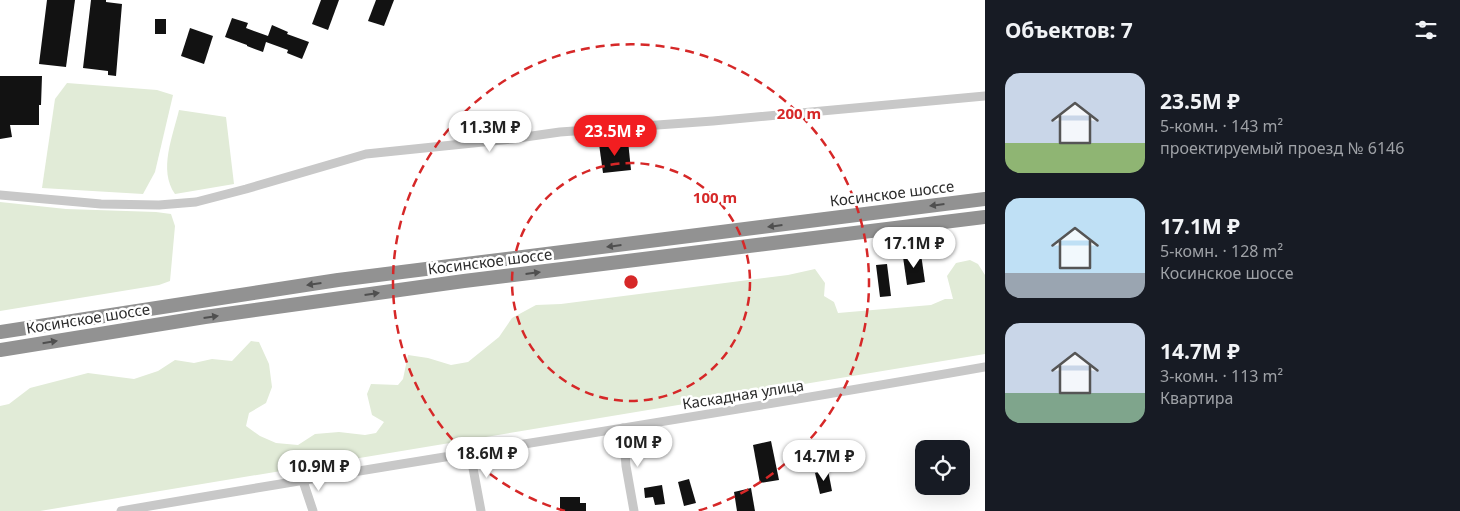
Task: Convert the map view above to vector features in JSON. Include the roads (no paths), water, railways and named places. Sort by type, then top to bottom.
[{"type":"highway","name":"Косинское шоссе","points":[[0,332],[338,280],[985,199]]},
{"type":"highway","name":"Косинское шоссе","points":[[0,350],[455,282],[985,217]]},
{"type":"street","points":[[0,194],[101,204],[159,205],[196,202],[366,154],[560,132],[713,121],[985,96]]},
{"type":"street","name":"Каскадная улица","points":[[121,511],[165,507],[470,452],[985,367]]},
{"type":"street","points":[[623,428],[626,466],[634,511]]},
{"type":"street","points":[[470,452],[481,511]]},
{"type":"street","points":[[303,481],[313,511]]}]
